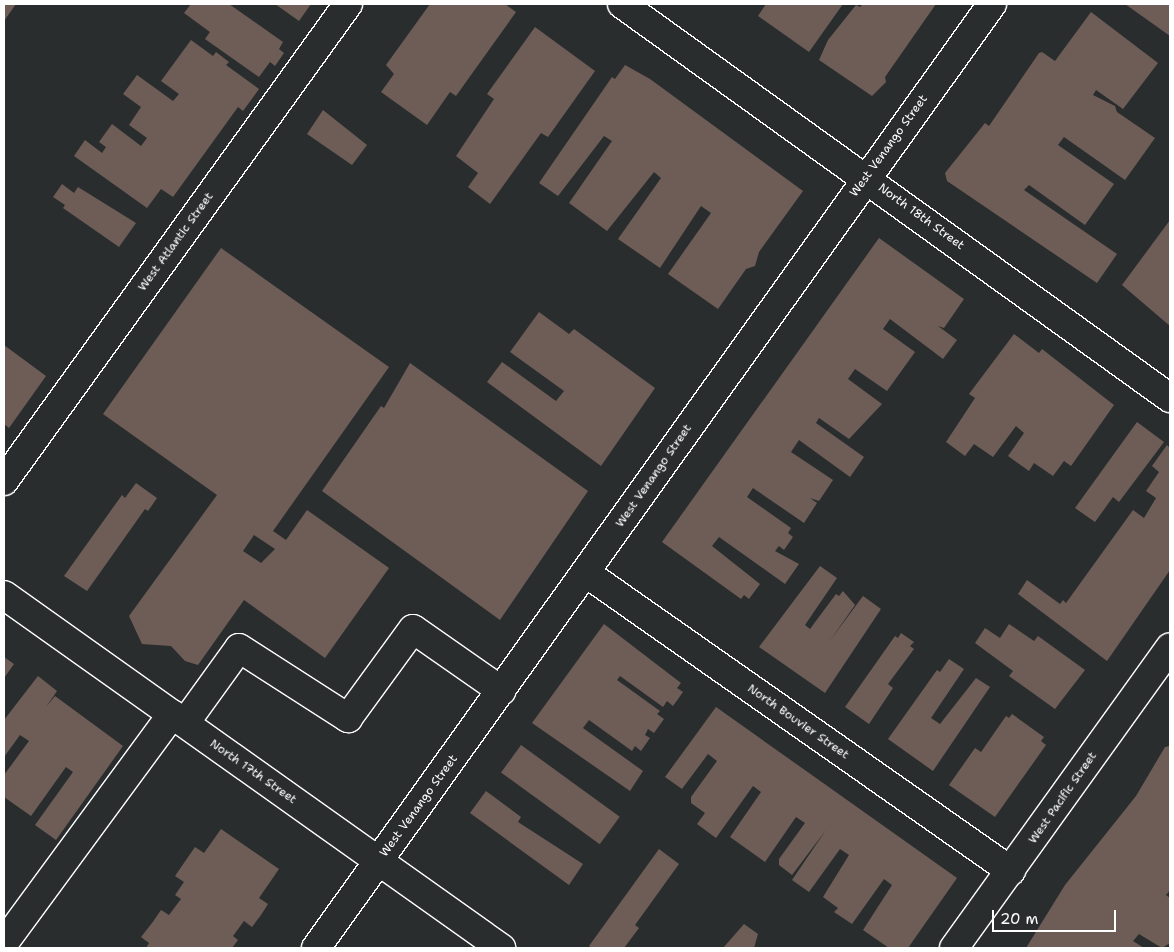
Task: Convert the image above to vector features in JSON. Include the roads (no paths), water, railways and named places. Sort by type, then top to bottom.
[{"type":"street","name":"West Atlantic Street","points":[[4,481],[348,4]]},
{"type":"street","name":"North 18th Street","points":[[622,4],[866,177],[1170,398]]},
{"type":"street","name":"West Venango Street","points":[[316,948],[502,691],[866,177],[992,4]]},
{"type":"street","name":"North Bouvier Street","points":[[586,573],[1011,871]]},
{"type":"street","name":"North 17th Street","points":[[4,595],[501,948]]},
{"type":"street","points":[[4,943],[178,719],[238,648],[348,718],[412,629],[502,691]]},
{"type":"street","name":"West Pacific Street","points":[[954,948],[1011,871],[1170,646]]}]
